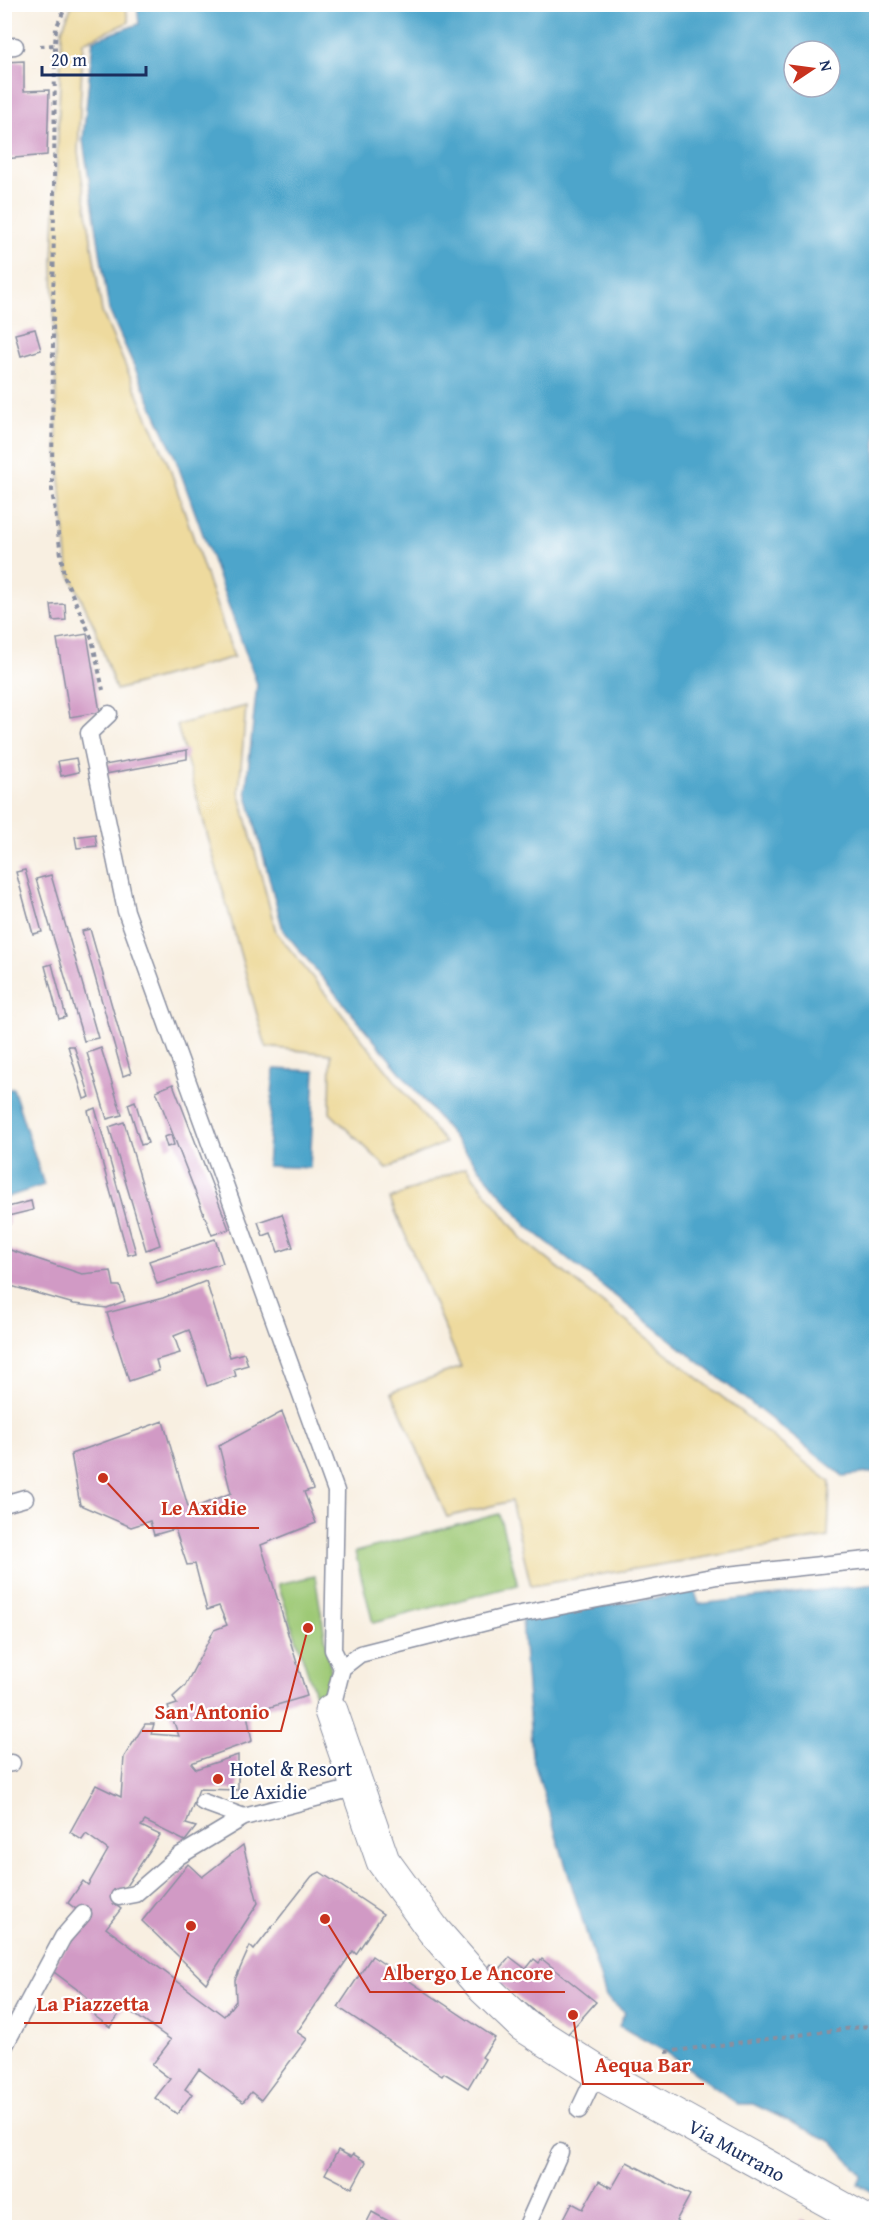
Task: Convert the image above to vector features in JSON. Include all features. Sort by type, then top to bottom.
[{"type":"street","name":"Via Murrano","points":[[331,1711],[383,1861],[434,1931],[483,1987],[522,2025],[597,2072],[876,2227]]},
{"type":"lane","points":[[109,714],[89,733],[126,911],[336,1491],[333,1650],[342,1668]]},
{"type":"lane","points":[[4,1504],[25,1498]]},
{"type":"lane","points":[[331,1711],[342,1668],[360,1654],[510,1616],[717,1576],[876,1559]]},
{"type":"lane","points":[[119,1898],[135,1894],[179,1856],[244,1817],[357,1787]]},
{"type":"lane","points":[[203,1802],[244,1817]]},
{"type":"lane","points":[[4,2047],[63,1937],[83,1914]]},
{"type":"lane","points":[[579,2110],[597,2072]]},
{"type":"lane","points":[[526,2228],[560,2152]]},
{"type":"path","points":[[66,4],[56,28],[52,490],[64,576],[92,639],[109,714]]},
{"type":"path","points":[[666,2052],[876,2025]]},
{"type":"green space","points":[[499,1514],[518,1585],[373,1623],[355,1552]]},
{"type":"green space","points":[[315,1576],[331,1672],[319,1706],[278,1584]]},
{"type":"sand","points":[[72,5],[125,5],[129,22],[83,42],[78,152],[102,312],[169,466],[234,657],[116,690],[95,628],[68,570],[57,445],[53,262],[62,30]]},
{"type":"sand","points":[[246,706],[239,791],[276,932],[445,1143],[387,1168],[330,1113],[331,1054],[266,1047],[177,725]]},
{"type":"sand","points":[[466,1167],[523,1240],[830,1482],[828,1537],[531,1586],[511,1501],[447,1517],[392,1392],[461,1367],[390,1199]]},
{"type":"water","points":[[137,4],[876,5],[876,1472],[843,1476],[528,1227],[283,930],[246,791],[257,684],[175,457],[109,310],[83,140],[93,40],[139,24]]},
{"type":"water","points":[[274,1069],[315,1071],[310,1168],[267,1166]]},
{"type":"water","points":[[13,1088],[44,1185],[5,1198],[5,1091]]},
{"type":"water","points":[[876,1584],[876,2194],[858,2184],[862,2176],[833,2142],[753,2104],[738,2104],[666,2052],[619,2026],[625,2013],[606,1997],[532,1756],[522,1618],[695,1592],[699,1604]]},
{"type":"building","points":[[24,61],[24,91],[49,90],[47,155],[4,159],[4,62]]},
{"type":"building","points":[[35,329],[41,350],[21,356],[15,334]]},
{"type":"building","points":[[65,604],[66,620],[53,621],[51,605]]},
{"type":"building","points":[[87,634],[100,712],[70,717],[57,639]]},
{"type":"building","points":[[187,750],[187,759],[100,775],[99,766]]},
{"type":"building","points":[[76,758],[79,772],[61,776],[58,761]]},
{"type":"building","points":[[95,834],[97,846],[77,848],[75,837]]},
{"type":"building","points":[[25,870],[42,932],[33,934],[16,872]]},
{"type":"building","points":[[51,875],[98,1038],[84,1041],[36,879]]},
{"type":"building","points":[[90,929],[131,1073],[123,1076],[82,931]]},
{"type":"building","points":[[52,964],[66,1017],[59,1019],[45,966]]},
{"type":"building","points":[[68,1046],[74,1046],[90,1097],[84,1099]]},
{"type":"building","points":[[101,1048],[122,1115],[107,1119],[87,1053]]},
{"type":"building","points":[[173,1084],[229,1229],[212,1235],[156,1091]]},
{"type":"building","points":[[135,1101],[148,1143],[141,1145],[128,1104]]},
{"type":"building","points":[[95,1108],[136,1253],[128,1255],[88,1111]]},
{"type":"building","points":[[124,1122],[160,1245],[146,1250],[109,1127]]},
{"type":"building","points":[[171,1135],[174,1145],[167,1147],[164,1137]]},
{"type":"building","points":[[31,1201],[33,1210],[8,1216],[10,1224],[4,1225],[4,1208]]},
{"type":"building","points":[[282,1214],[293,1247],[278,1252],[271,1233],[263,1236],[258,1222]]},
{"type":"building","points":[[215,1239],[223,1263],[157,1284],[149,1261]]},
{"type":"building","points":[[4,1248],[82,1274],[111,1271],[114,1286],[120,1286],[125,1301],[107,1308],[74,1304],[4,1284]]},
{"type":"building","points":[[206,1281],[230,1357],[244,1353],[248,1365],[234,1369],[236,1376],[207,1386],[189,1330],[174,1336],[180,1353],[156,1360],[159,1371],[129,1381],[107,1313],[163,1298]]},
{"type":"building","points":[[282,1412],[313,1489],[304,1492],[316,1523],[261,1545],[307,1696],[247,1714],[252,1741],[191,1763],[196,1769],[238,1755],[238,1790],[199,1789],[186,1824],[196,1827],[185,1841],[145,1821],[141,1826],[160,1835],[114,1904],[121,1909],[106,1928],[224,2016],[236,2001],[235,1980],[250,1946],[254,1950],[312,1876],[320,1872],[383,1914],[356,1954],[353,1951],[297,2032],[307,2039],[261,2100],[251,2092],[243,2102],[199,2069],[185,2089],[192,2094],[177,2114],[155,2098],[170,2079],[152,2065],[171,2040],[124,2007],[110,2027],[96,2017],[86,1996],[50,1969],[88,1918],[68,1903],[83,1881],[88,1885],[108,1850],[86,1834],[82,1840],[70,1832],[96,1785],[121,1797],[124,1757],[145,1724],[154,1724],[151,1734],[179,1736],[168,1707],[177,1704],[173,1697],[185,1686],[214,1630],[227,1625],[219,1606],[207,1610],[195,1564],[187,1565],[175,1529],[154,1535],[150,1521],[131,1527],[80,1505],[71,1454],[163,1421],[189,1510],[231,1493],[219,1446]]},
{"type":"building","points":[[243,1845],[258,1903],[206,1983],[142,1921],[188,1864],[202,1877]]},
{"type":"building","points":[[372,1956],[495,2038],[482,2057],[485,2059],[468,2088],[444,2073],[442,2076],[338,2007]]},
{"type":"building","points":[[510,1957],[526,1969],[534,1959],[539,1963],[542,1959],[596,2002],[566,2036],[502,1985],[482,1976],[491,1964],[499,1970]]},
{"type":"building","points":[[338,2150],[351,2157],[353,2154],[366,2162],[352,2188],[325,2174]]},
{"type":"building","points":[[627,2162],[690,2195],[676,2221],[688,2228],[559,2228],[572,2203],[583,2209],[599,2181],[612,2188]]},
{"type":"building","points":[[372,2212],[401,2228],[364,2228]]},
{"type":"building","points":[[802,2220],[816,2228],[798,2228]]},
{"type":"place","name":"Le Axidie","points":[[103,1478]]},
{"type":"place","name":"San'Antonio","points":[[308,1628]]},
{"type":"place","name":"Hotel & Resort Le Axidie","points":[[218,1779]]},
{"type":"place","name":"Albergo Le Ancore","points":[[325,1919]]},
{"type":"place","name":"La Piazzetta","points":[[191,1926]]},
{"type":"place","name":"Aequa Bar","points":[[573,2015]]}]
